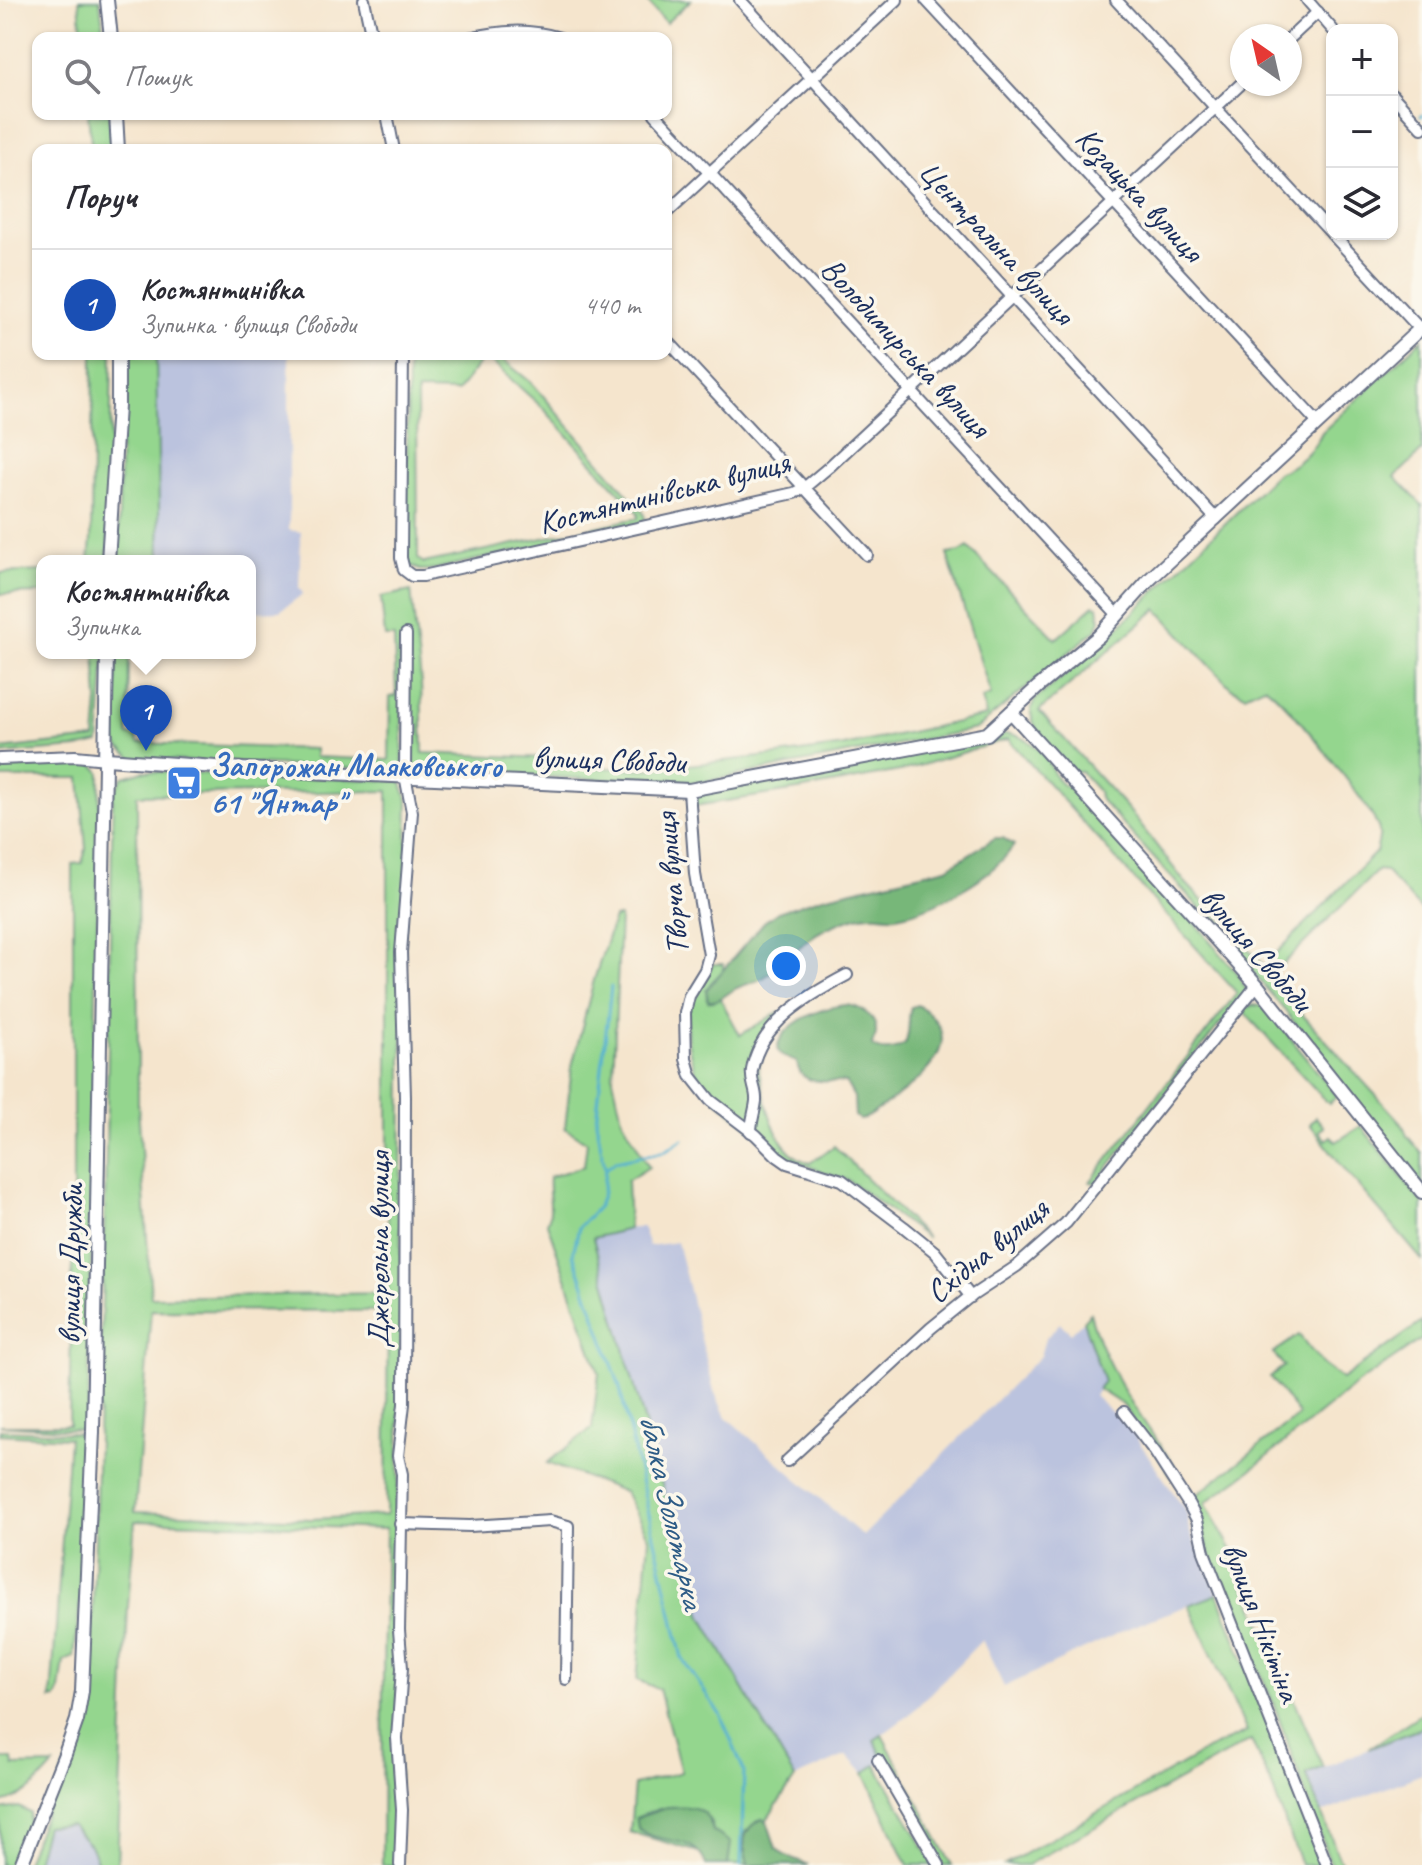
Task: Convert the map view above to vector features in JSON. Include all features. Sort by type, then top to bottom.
[{"type":"street","points":[[107,0],[110,32]]},
{"type":"street","points":[[364,0],[371,32]]},
{"type":"street","name":"Центральна вулиця","points":[[740,0],[1216,519]]},
{"type":"street","points":[[672,208],[897,0]]},
{"type":"street","name":"Козацька вулиця","points":[[926,0],[1317,422]]},
{"type":"street","points":[[1116,0],[1326,227]]},
{"type":"street","points":[[1307,0],[1328,24]]},
{"type":"street","points":[[1302,27],[1318,12]]},
{"type":"street","points":[[502,32],[540,32]]},
{"type":"street","name":"Костянтинівська вулиця","points":[[403,360],[401,558],[404,570],[412,576],[773,498],[804,488],[1230,95]]},
{"type":"street","points":[[1393,96],[1422,128]]},
{"type":"street","points":[[118,120],[118,144]]},
{"type":"street","points":[[388,120],[393,144]]},
{"type":"street","name":"Володимирська вулиця","points":[[661,120],[1118,615]]},
{"type":"street","points":[[1338,240],[1421,328]]},
{"type":"street","name":"вулиця Свободи","points":[[0,759],[75,756],[243,769],[689,790],[987,734],[1090,644],[1150,579],[1421,328]]},
{"type":"street","points":[[672,345],[867,555]]},
{"type":"street","points":[[108,555],[118,360]]},
{"type":"street","name":"Джерельна вулиця","points":[[400,1865],[402,1810],[397,1738],[402,1668],[399,1630],[402,1474],[398,1456],[404,1382],[405,1097],[401,952],[412,812],[405,775],[406,634]]},
{"type":"street","name":"вулиця Дружби","points":[[21,1865],[77,1720],[82,1691],[93,1432],[107,659]]},
{"type":"street","name":"вулиця Свободи","points":[[1011,712],[1257,985],[1422,1192]]},
{"type":"street","name":"Творча вулиця","points":[[689,790],[695,874],[709,955],[705,970],[689,996],[685,1013],[686,1059],[691,1076],[703,1093],[787,1163],[851,1185],[935,1252],[971,1297]]},
{"type":"street","points":[[751,1132],[756,1100],[752,1069],[762,1043],[787,1013],[825,986],[847,975]]},
{"type":"street","name":"Східна вулиця","points":[[787,1461],[903,1354],[971,1297],[1017,1266],[1066,1223],[1257,985]]},
{"type":"street","name":"вулиця Нікітіна","points":[[1124,1412],[1155,1452],[1197,1520],[1204,1552],[1327,1865]]},
{"type":"street","points":[[400,1524],[470,1526],[550,1521],[568,1526],[566,1679]]},
{"type":"street","points":[[878,1760],[939,1865]]},
{"type":"shaded area","points":[[156,360],[289,360],[289,530],[301,532],[299,587],[303,594],[280,611],[256,612],[256,555],[160,555]]},
{"type":"shaded area","points":[[642,1226],[649,1246],[677,1242],[714,1391],[726,1417],[863,1536],[1040,1356],[1045,1339],[1060,1323],[1071,1333],[1083,1321],[1104,1381],[1094,1396],[1131,1430],[1187,1513],[1189,1530],[1218,1594],[1131,1627],[1004,1687],[982,1640],[910,1714],[875,1740],[885,1760],[864,1773],[847,1755],[795,1778],[702,1617],[593,1237]]},
{"type":"shaded area","points":[[1422,1728],[1422,1774],[1322,1813],[1306,1774]]},
{"type":"shaded area","points":[[46,1825],[72,1825],[90,1845],[99,1865],[35,1865]]},
{"type":"green space","points":[[79,0],[100,0],[103,32],[82,32]]},
{"type":"green space","points":[[646,0],[691,0],[666,23]]},
{"type":"green space","points":[[89,120],[109,120],[111,144],[91,144]]},
{"type":"green space","points":[[1422,339],[1422,451],[1395,477],[1422,505],[1422,911],[1385,871],[1378,870],[1269,978],[1403,1125],[1407,1136],[1422,1153],[1422,1186],[1290,1017],[1196,904],[1099,798],[1098,791],[1042,737],[1032,716],[1032,707],[1037,698],[1096,649],[1277,473],[1304,457],[1322,432]],"holes":[[[1157,609],[1231,688],[1245,695],[1264,686],[1274,694],[1343,775],[1372,815],[1379,833],[1376,852],[1264,966],[1184,881],[1128,809],[1039,711]]]},
{"type":"green space","points":[[93,360],[112,360],[108,555],[90,555]]},
{"type":"green space","points":[[122,360],[156,360],[160,555],[118,555]]},
{"type":"green space","points":[[408,360],[482,360],[457,392],[417,391],[418,559],[424,563],[638,518],[638,513],[544,409],[489,360],[503,360],[533,384],[643,512],[645,519],[641,523],[431,570],[408,565]]},
{"type":"green space","points":[[968,547],[1056,639],[1094,605],[1098,606],[1100,620],[1096,630],[976,729],[702,782],[424,771],[414,767],[408,751],[401,637],[403,765],[395,770],[134,759],[115,740],[117,659],[129,659],[128,735],[136,737],[138,743],[315,749],[315,757],[389,760],[390,697],[396,696],[394,637],[385,637],[381,597],[411,591],[421,681],[423,753],[570,759],[570,767],[651,769],[844,746],[986,716],[982,698],[991,695],[947,554]]},
{"type":"green space","points":[[36,571],[36,593],[0,594],[0,573]]},
{"type":"green space","points":[[95,659],[105,659],[99,743],[77,748],[0,754],[0,749],[95,739],[98,700]]},
{"type":"green space","points":[[1005,734],[1024,738],[1045,756],[1060,782],[1073,789],[1195,923],[1236,972],[1248,992],[1096,1183],[1090,1182],[1237,993],[1008,739],[905,770],[694,806],[694,794]]},
{"type":"green space","points":[[0,764],[93,764],[100,772],[88,1425],[80,1430],[0,1425],[69,1425],[73,1228],[73,864],[82,863],[86,849],[80,778],[0,778]]},
{"type":"green space","points":[[144,771],[401,781],[408,801],[402,1058],[399,1477],[395,1514],[397,1865],[382,1865],[386,1529],[135,1521],[128,1606],[117,1865],[99,1865],[90,1845],[71,1825],[46,1826],[35,1865],[25,1865],[78,1733],[91,1673],[113,794],[123,777]],"holes":[[[388,791],[388,1293],[151,1297],[138,1105],[137,795]],[[151,1310],[388,1311],[386,1515],[311,1519],[135,1512]]]},
{"type":"green space","points":[[995,838],[1003,838],[1014,845],[978,880],[944,900],[911,913],[860,916],[825,929],[763,978],[708,1001],[706,990],[764,922],[778,912],[823,897],[947,868]]},
{"type":"green space","points":[[620,917],[613,1078],[622,1119],[649,1167],[627,1181],[629,1229],[593,1238],[702,1617],[795,1778],[766,1821],[762,1819],[745,1832],[744,1851],[748,1865],[728,1865],[730,1843],[713,1831],[711,1821],[691,1810],[666,1807],[636,1818],[641,1831],[646,1834],[690,1844],[699,1852],[630,1832],[634,1785],[681,1772],[659,1689],[637,1680],[649,1538],[625,1492],[547,1463],[592,1428],[599,1373],[547,1223],[550,1212],[549,1177],[584,1166],[587,1142],[565,1128],[572,1066],[594,980],[614,918]]},
{"type":"green space","points":[[713,964],[723,964],[724,970],[708,987],[708,1001],[720,998],[740,1035],[779,1012],[788,1018],[775,1032],[758,1067],[773,1124],[787,1148],[810,1163],[834,1146],[927,1238],[849,1181],[785,1158],[705,1090],[691,1057],[687,1019],[693,997]]},
{"type":"green space","points":[[844,1005],[861,1009],[874,1022],[876,1034],[872,1046],[880,1050],[893,1050],[905,1044],[911,1007],[917,1005],[932,1017],[942,1036],[940,1050],[920,1078],[890,1102],[860,1120],[855,1116],[854,1097],[846,1083],[809,1079],[803,1076],[797,1062],[782,1056],[777,1049],[786,1032],[803,1018]]},
{"type":"green space","points":[[1253,1005],[1262,1006],[1271,1014],[1337,1096],[1329,1104],[1242,1010]]},
{"type":"green space","points":[[1316,1117],[1324,1127],[1319,1131],[1326,1140],[1331,1136],[1336,1142],[1361,1126],[1422,1202],[1422,1260],[1310,1124]]},
{"type":"green space","points":[[1090,1313],[1098,1338],[1121,1385],[1195,1496],[1299,1415],[1270,1377],[1284,1366],[1273,1353],[1299,1335],[1323,1365],[1342,1379],[1422,1322],[1422,1339],[1354,1386],[1205,1503],[1232,1550],[1229,1552],[1323,1767],[1306,1774],[1342,1865],[1331,1865],[1273,1702],[1214,1566],[1196,1512],[1123,1405],[1098,1389],[1104,1381],[1083,1321]]},
{"type":"green space","points":[[0,1430],[86,1434],[82,1586],[74,1657],[64,1661],[60,1690],[56,1698],[51,1699],[69,1438],[0,1434]]},
{"type":"green space","points":[[1218,1594],[1322,1865],[1301,1865],[1270,1781],[1251,1740],[1027,1865],[1005,1865],[1209,1749],[1247,1732],[1189,1605]]},
{"type":"green space","points":[[1422,1713],[1422,1728],[1368,1749]]},
{"type":"green space","points":[[882,1735],[952,1865],[943,1865],[874,1740]]},
{"type":"green space","points":[[0,1759],[13,1759],[14,1766],[54,1765],[24,1794],[0,1803]]},
{"type":"green space","points":[[876,1765],[934,1865],[908,1865],[864,1773]]},
{"type":"green space","points":[[19,1807],[30,1813],[30,1818],[16,1865],[0,1865],[0,1810]]},
{"type":"green space","points":[[668,1807],[691,1807],[707,1816],[713,1831],[731,1843],[728,1865],[706,1865],[693,1848],[647,1834],[638,1828],[636,1818]]},
{"type":"green space","points":[[762,1819],[767,1821],[776,1848],[784,1855],[809,1865],[748,1865],[745,1838],[750,1828]]},
{"type":"waterway","name":"балка Золотарка","points":[[611,987],[596,1121],[605,1168],[603,1192],[598,1207],[579,1227],[573,1254],[619,1384],[682,1658],[721,1716],[744,1771],[741,1865]]},
{"type":"waterway","name":"балка Золотарка","points":[[606,1168],[616,1161],[665,1151],[683,1139]]},
{"type":"place","name":"Костянтинівка","points":[[146,751]]},
{"type":"place","name":"Запорожан Маяковського 61 \"Янтар\"","points":[[184,783]]}]
